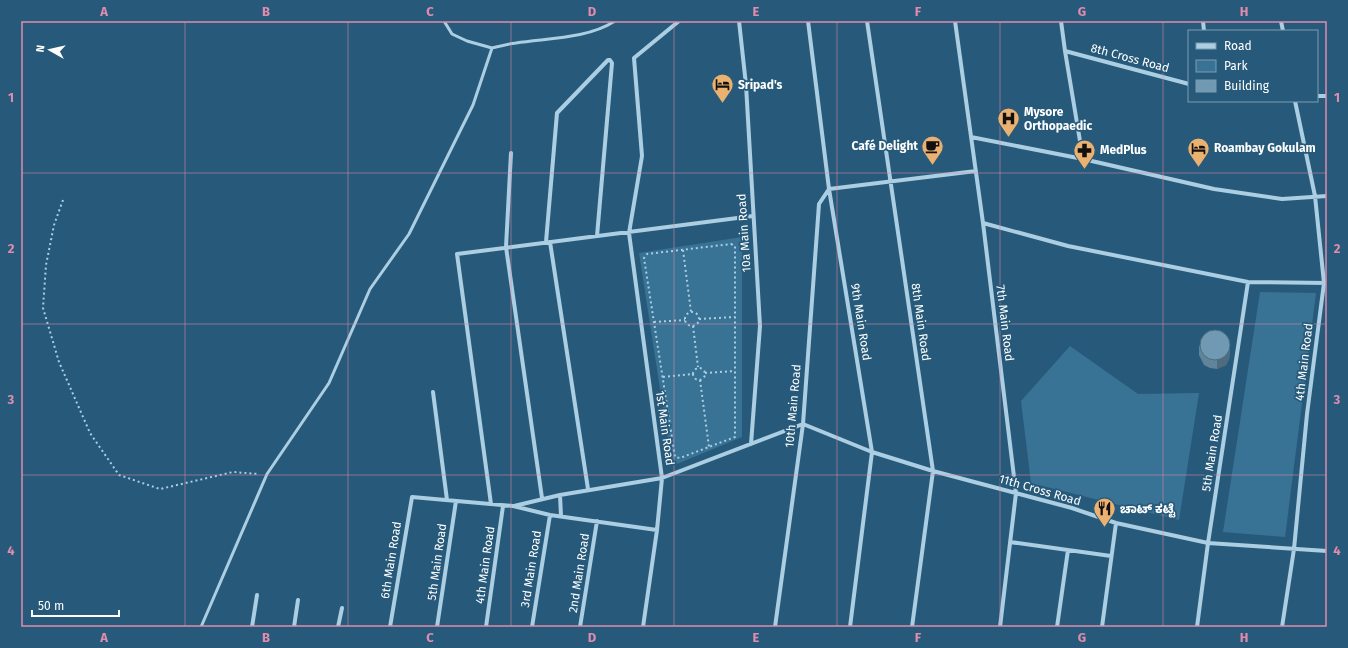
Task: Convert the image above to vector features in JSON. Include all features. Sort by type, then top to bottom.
[{"type":"street","name":"1st Main Road","points":[[643,627],[657,530],[662,478],[629,233],[642,156],[634,58],[679,21]]},
{"type":"street","name":"10a Main Road","points":[[739,21],[746,85],[760,326],[751,444]]},
{"type":"street","name":"9th Main Road","points":[[808,21],[829,189],[872,452],[850,627]]},
{"type":"street","name":"8th Main Road","points":[[867,21],[933,471],[912,627]]},
{"type":"street","name":"7th Main Road","points":[[955,21],[983,223],[1016,493],[1000,627]]},
{"type":"street","points":[[1061,21],[1083,159]]},
{"type":"street","name":"8th Cross Road","points":[[1065,51],[1188,84]]},
{"type":"street","points":[[588,489],[548,242],[557,113],[608,60],[610,60],[612,63],[597,236]]},
{"type":"street","name":"4th Main Road","points":[[1282,627],[1294,549],[1307,414],[1326,283],[1314,196],[1295,102]]},
{"type":"street","points":[[971,137],[1083,159],[1214,189],[1282,199],[1327,196]]},
{"type":"street","points":[[511,153],[506,247],[542,498]]},
{"type":"street","points":[[829,189],[976,170]]},
{"type":"street","name":"10th Main Road","points":[[776,627],[803,424],[819,204],[829,189]]},
{"type":"street","points":[[491,504],[457,254],[753,216]]},
{"type":"street","points":[[983,223],[1068,246],[1248,282],[1326,283]]},
{"type":"street","name":"5th Main Road","points":[[1197,627],[1208,543],[1248,282]]},
{"type":"street","points":[[433,392],[446,500],[513,506],[550,515],[657,530]]},
{"type":"street","points":[[513,506],[542,498],[588,489],[662,478],[803,424]]},
{"type":"street","name":"11th Cross Road","points":[[803,424],[872,452],[933,471],[1072,508],[1116,523],[1208,543],[1327,551]]},
{"type":"street","points":[[560,495],[561,516]]},
{"type":"street","name":"6th Main Road","points":[[390,627],[412,497],[446,500]]},
{"type":"street","name":"5th Main Road","points":[[437,627],[456,501]]},
{"type":"street","name":"4th Main Road","points":[[486,627],[503,506]]},
{"type":"street","name":"3rd Main Road","points":[[532,627],[550,515]]},
{"type":"street","name":"2nd Main Road","points":[[580,627],[596,521]]},
{"type":"street","points":[[1102,627],[1116,523]]},
{"type":"street","points":[[1010,542],[1111,556]]},
{"type":"street","points":[[1058,627],[1068,550]]},
{"type":"street","points":[[252,627],[257,595]]},
{"type":"street","points":[[294,627],[298,600]]},
{"type":"street","points":[[338,627],[342,608]]},
{"type":"lane","points":[[444,21],[452,34],[467,41],[492,48],[516,43],[556,39],[598,30],[615,21]]},
{"type":"lane","points":[[201,627],[266,474],[329,384],[370,289],[410,234],[473,105],[492,48]]},
{"type":"path","points":[[63,200],[54,225],[46,265],[43,308],[59,362],[90,433],[120,475],[160,489],[233,472],[266,474]]},
{"type":"path","points":[[731,244],[734,246],[735,437],[680,458],[675,457],[644,258],[647,254],[683,250],[731,244]]},
{"type":"path","points":[[683,250],[691,312]]},
{"type":"path","points":[[691,312],[696,313],[699,319]]},
{"type":"path","points":[[685,320],[686,315],[691,312]]},
{"type":"path","points":[[699,319],[735,317]]},
{"type":"path","points":[[693,326],[698,323],[699,319]]},
{"type":"path","points":[[654,322],[685,320]]},
{"type":"path","points":[[685,320],[688,324],[693,326]]},
{"type":"path","points":[[693,326],[698,367]]},
{"type":"path","points":[[698,367],[703,369],[705,373]]},
{"type":"path","points":[[693,374],[694,370],[698,367]]},
{"type":"path","points":[[705,373],[735,371]]},
{"type":"path","points":[[700,380],[704,378],[705,373]]},
{"type":"path","points":[[663,377],[693,374]]},
{"type":"path","points":[[693,374],[695,379],[700,380]]},
{"type":"path","points":[[700,380],[708,447]]},
{"type":"green space","points":[[742,237],[742,437],[672,466],[639,253]]},
{"type":"green space","points":[[1260,292],[1316,293],[1285,537],[1223,532]]},
{"type":"green space","points":[[1070,346],[1138,394],[1199,393],[1179,520],[1031,483],[1021,401]]},
{"type":"building","points":[[1215,330],[1226,334],[1230,345],[1226,356],[1215,360],[1204,356],[1200,345],[1204,334]]},
{"type":"place","name":"Sripad's","points":[[722,104]]},
{"type":"place","name":"Mysore Orthopaedic","points":[[1008,138]]},
{"type":"place","name":"Café Delight","points":[[933,166]]},
{"type":"place","name":"Roambay Gokulam","points":[[1199,168]]},
{"type":"place","name":"MedPlus","points":[[1084,170]]},
{"type":"place","name":"ಚಾಟ್ ಕಟ್ಟೆ","points":[[1105,528]]}]
